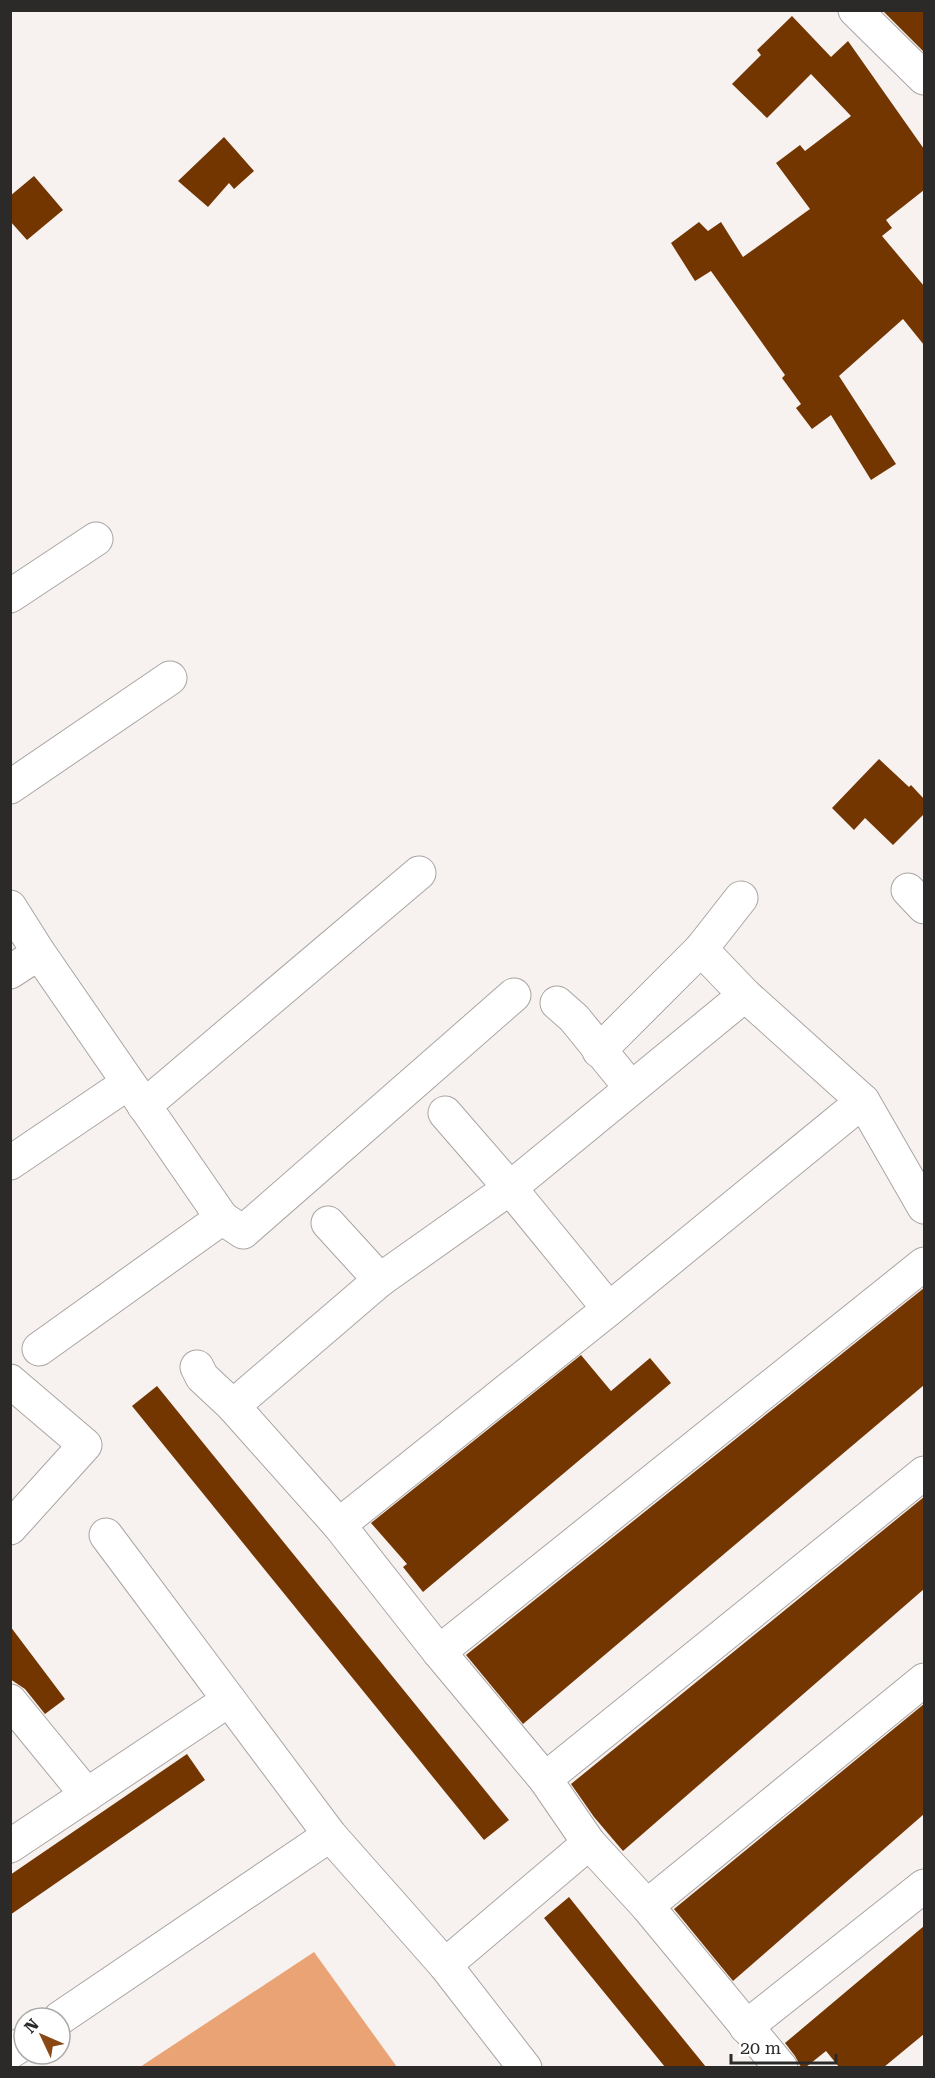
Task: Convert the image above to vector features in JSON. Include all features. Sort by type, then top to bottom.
[{"type":"street","points":[[855,10],[924,78]]},
{"type":"street","points":[[10,596],[96,539]]},
{"type":"street","points":[[10,788],[170,678]]},
{"type":"street","points":[[10,1163],[136,1095],[419,873]]},
{"type":"street","points":[[599,1051],[701,949],[741,898]]},
{"type":"street","points":[[10,907],[39,953],[222,1218],[243,1232],[514,995]]},
{"type":"street","points":[[701,949],[745,995],[863,1101],[924,1207]]},
{"type":"street","points":[[10,972],[39,953]]},
{"type":"street","points":[[233,1406],[380,1280],[510,1188],[745,995]]},
{"type":"street","points":[[557,1003],[574,1018],[599,1051],[632,1088]]},
{"type":"street","points":[[339,1525],[609,1309],[863,1101]]},
{"type":"street","points":[[444,1113],[510,1188],[609,1309]]},
{"type":"street","points":[[39,1349],[222,1218]]},
{"type":"street","points":[[328,1223],[380,1280]]},
{"type":"street","points":[[439,1652],[924,1264]]},
{"type":"street","points":[[197,1366],[202,1377],[233,1406],[339,1525],[439,1652],[546,1779],[589,1844],[647,1906],[746,2027],[782,2067]]},
{"type":"street","points":[[10,1381],[85,1445],[10,1528]]},
{"type":"street","points":[[546,1779],[924,1473]]},
{"type":"street","points":[[106,1535],[330,1835],[445,1965],[525,2067]]},
{"type":"street","points":[[647,1906],[924,1680]]},
{"type":"street","points":[[10,1846],[229,1700]]},
{"type":"street","points":[[10,1701],[87,1795]]},
{"type":"street","points":[[72,2010],[330,1835]]},
{"type":"street","points":[[445,1965],[589,1844]]},
{"type":"street","points":[[746,2027],[924,1886]]},
{"type":"shaded area","points":[[314,1952],[397,2067],[140,2067]]},
{"type":"building","points":[[882,10],[924,10],[924,52]]},
{"type":"building","points":[[792,16],[831,57],[848,41],[924,149],[924,190],[886,220],[892,228],[882,236],[924,286],[924,345],[903,319],[839,376],[896,464],[871,480],[831,415],[812,429],[796,408],[801,404],[782,378],[785,375],[711,271],[695,281],[671,243],[699,222],[708,231],[721,222],[743,257],[810,209],[776,163],[800,145],[805,151],[851,116],[811,74],[767,118],[732,84],[761,55],[757,50]]},
{"type":"building","points":[[224,137],[254,171],[234,189],[229,183],[208,207],[178,181]]},
{"type":"building","points":[[34,176],[63,210],[27,240],[10,221],[10,196]]},
{"type":"building","points":[[879,759],[909,787],[911,785],[924,799],[924,814],[893,845],[865,818],[854,830],[832,808]]},
{"type":"building","points":[[924,1288],[924,1385],[523,1724],[466,1655]]},
{"type":"building","points":[[581,1355],[611,1391],[650,1358],[671,1383],[423,1592],[403,1567],[407,1564],[371,1523]]},
{"type":"building","points":[[157,1386],[509,1820],[484,1840],[132,1406]]},
{"type":"building","points":[[924,1497],[924,1589],[623,1851],[594,1817],[571,1784]]},
{"type":"building","points":[[10,1626],[65,1699],[45,1714],[25,1689],[10,1679]]},
{"type":"building","points":[[924,1704],[924,1814],[733,1981],[674,1909]]},
{"type":"building","points":[[187,1754],[205,1780],[10,1915],[10,1875]]},
{"type":"building","points":[[569,1897],[706,2067],[665,2067],[581,1964],[544,1918]]},
{"type":"building","points":[[924,1926],[924,2034],[884,2067],[839,2067],[826,2051],[806,2067],[801,2067],[785,2043]]}]
